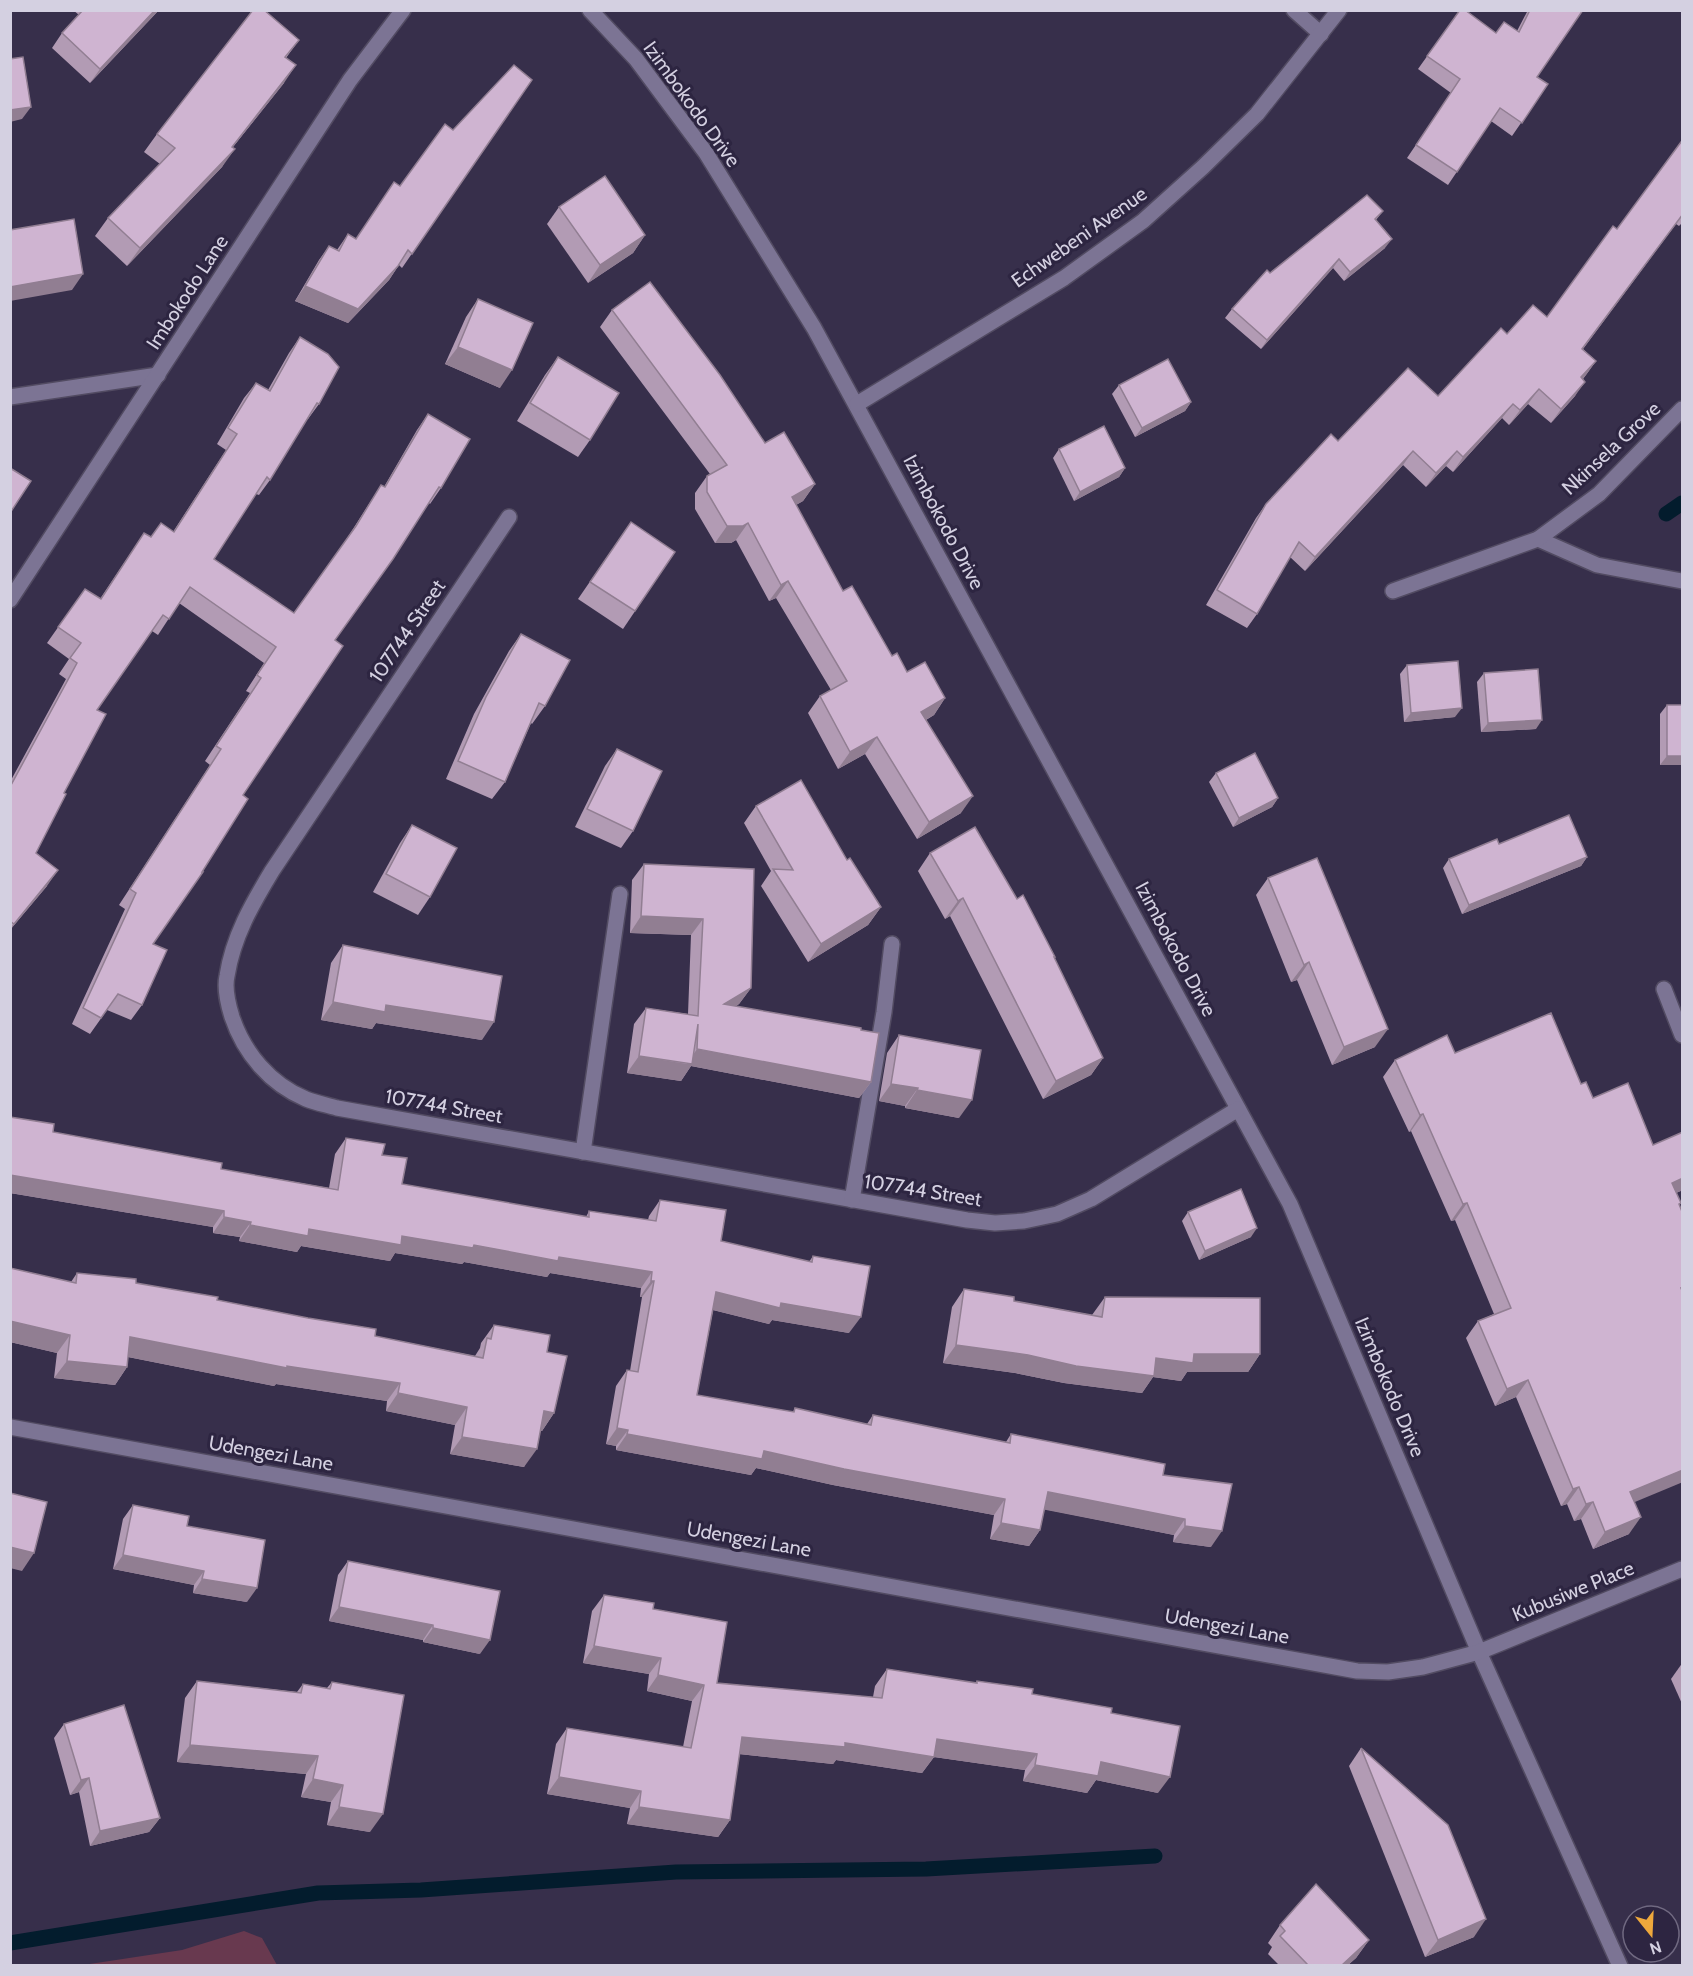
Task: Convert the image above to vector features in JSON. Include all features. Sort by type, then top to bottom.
[{"type":"street","name":"Imbokodo Lane","points":[[10,600],[350,80],[403,10]]},
{"type":"street","name":"Izimbokodo Drive","points":[[590,10],[636,60],[706,153],[814,328],[1290,1204],[1479,1652],[1620,1965]]},
{"type":"street","points":[[1294,10],[1321,34]]},
{"type":"street","name":"Echwebeni Avenue","points":[[857,404],[1064,278],[1143,221],[1257,114],[1339,10]]},
{"type":"street","points":[[10,397],[158,375]]},
{"type":"street","name":"Nkinsela Grove","points":[[1393,591],[1538,539],[1599,494],[1683,409]]},
{"type":"street","name":"107744 Street","points":[[509,517],[272,871],[247,912],[233,950],[226,978],[228,1006],[237,1032],[248,1052],[281,1086],[306,1100],[337,1108],[967,1220],[995,1222],[1024,1221],[1057,1214],[1091,1199],[1238,1109]]},
{"type":"street","points":[[1538,539],[1597,565],[1683,581]]},
{"type":"street","points":[[583,1152],[620,894]]},
{"type":"street","points":[[852,1200],[884,1012],[892,944]]},
{"type":"street","points":[[1664,988],[1683,1035]]},
{"type":"street","name":"Udengezi Lane","points":[[10,1427],[1357,1671],[1388,1672],[1411,1669],[1479,1652]]},
{"type":"street","name":"Kubusiwe Place","points":[[1479,1652],[1683,1569]]},
{"type":"shaded area","points":[[244,1931],[262,1938],[277,1965],[83,1965],[182,1950]]},
{"type":"building","points":[[83,10],[155,10],[100,69],[62,33]]},
{"type":"building","points":[[253,10],[264,10],[299,40],[285,57],[296,65],[232,147],[235,149],[140,248],[108,218],[175,148],[157,134]]},
{"type":"building","points":[[1460,10],[1465,10],[1496,33],[1504,22],[1519,32],[1530,10],[1583,10],[1537,77],[1548,84],[1522,123],[1500,108],[1457,172],[1416,145],[1460,79],[1427,56]]},
{"type":"building","points":[[23,57],[31,107],[10,110],[10,59]]},
{"type":"building","points":[[514,65],[532,80],[412,254],[408,250],[398,266],[358,309],[305,286],[329,246],[339,251],[348,234],[356,239],[394,182],[400,186],[445,124],[453,130]]},
{"type":"building","points":[[1681,142],[1683,143],[1683,214],[1582,349],[1596,361],[1581,377],[1585,382],[1561,409],[1539,389],[1520,410],[1513,404],[1463,457],[1457,451],[1436,473],[1413,451],[1315,557],[1299,542],[1257,614],[1217,590],[1266,504],[1331,434],[1338,441],[1408,368],[1438,396],[1501,328],[1507,334],[1533,305],[1547,317],[1613,226],[1617,229]]},
{"type":"building","points":[[605,176],[645,235],[600,265],[559,207]]},
{"type":"building","points":[[1367,195],[1383,211],[1375,219],[1392,239],[1350,272],[1339,259],[1267,340],[1232,309],[1267,270],[1270,273]]},
{"type":"building","points":[[74,219],[83,274],[10,287],[10,230]]},
{"type":"building","points":[[650,282],[720,375],[765,443],[784,432],[815,484],[792,497],[843,591],[852,586],[892,656],[897,653],[907,672],[925,662],[945,698],[921,712],[973,796],[929,822],[877,737],[850,752],[820,696],[847,681],[788,581],[781,585],[748,523],[743,526],[727,526],[707,492],[707,476],[727,465],[612,310]]},
{"type":"building","points":[[478,299],[533,323],[512,370],[458,347]]},
{"type":"building","points":[[300,337],[328,354],[339,367],[319,404],[317,403],[270,480],[267,477],[214,559],[294,613],[356,526],[381,485],[385,487],[428,414],[470,439],[441,488],[439,487],[393,559],[335,640],[343,646],[243,795],[248,799],[203,872],[153,944],[167,950],[142,1005],[118,994],[101,1018],[83,1008],[136,893],[130,889],[221,749],[216,746],[261,678],[257,675],[276,647],[190,587],[169,619],[163,615],[97,710],[106,714],[64,793],[66,794],[36,853],[58,870],[14,924],[10,921],[10,787],[77,663],[70,658],[81,643],[58,627],[85,589],[101,599],[144,533],[151,537],[161,523],[174,532],[237,434],[228,428],[256,383],[270,391]]},
{"type":"building","points":[[558,357],[619,393],[590,440],[530,403]]},
{"type":"building","points":[[1168,359],[1191,402],[1142,428],[1119,385]]},
{"type":"building","points":[[1104,426],[1125,468],[1080,492],[1059,449]]},
{"type":"building","points":[[10,468],[31,481],[10,513]]},
{"type":"building","points":[[631,522],[675,552],[635,611],[590,582]]},
{"type":"building","points":[[521,634],[570,660],[545,706],[539,703],[505,782],[458,761],[486,697]]},
{"type":"building","points":[[1458,661],[1462,708],[1411,713],[1407,665]]},
{"type":"building","points":[[1538,669],[1542,720],[1488,723],[1484,673]]},
{"type":"building","points":[[1667,705],[1683,705],[1683,756],[1667,756]]},
{"type":"building","points":[[617,749],[662,771],[633,831],[587,809]]},
{"type":"building","points":[[1255,753],[1278,798],[1239,818],[1216,773]]},
{"type":"building","points":[[801,780],[847,860],[850,858],[881,907],[821,944],[773,869],[793,870],[756,806]]},
{"type":"building","points":[[1569,815],[1587,857],[1469,905],[1449,859],[1497,839],[1499,844]]},
{"type":"building","points":[[412,825],[457,848],[430,897],[386,874]]},
{"type":"building","points":[[975,827],[1017,899],[1023,895],[1103,1058],[1056,1081],[963,898],[958,901],[930,853]]},
{"type":"building","points":[[1317,858],[1388,1029],[1344,1047],[1309,962],[1304,965],[1268,878]]},
{"type":"building","points":[[644,864],[754,869],[751,988],[724,1004],[879,1033],[871,1082],[697,1049],[698,1024],[692,1064],[639,1056],[646,1008],[698,1016],[703,919],[641,916]]},
{"type":"building","points":[[343,945],[502,976],[494,1022],[386,1005],[385,1012],[333,1002]]},
{"type":"building","points":[[1551,1013],[1581,1084],[1586,1082],[1593,1098],[1628,1083],[1653,1145],[1683,1132],[1683,1178],[1672,1183],[1683,1214],[1683,1288],[1681,1288],[1683,1293],[1683,1470],[1630,1492],[1641,1517],[1605,1532],[1593,1502],[1586,1504],[1579,1487],[1573,1489],[1528,1380],[1507,1389],[1478,1321],[1511,1308],[1467,1203],[1463,1204],[1423,1114],[1420,1115],[1395,1060],[1447,1035],[1455,1053]]},
{"type":"building","points":[[899,1035],[981,1050],[972,1100],[891,1084]]},
{"type":"building","points":[[10,1117],[54,1124],[53,1132],[222,1163],[221,1169],[338,1190],[346,1138],[385,1144],[382,1155],[407,1158],[402,1184],[589,1217],[589,1211],[656,1221],[660,1200],[726,1210],[721,1241],[812,1262],[813,1256],[870,1266],[861,1317],[781,1303],[780,1308],[716,1292],[697,1395],[794,1412],[795,1408],[871,1425],[873,1415],[1010,1443],[1011,1434],[1165,1464],[1163,1475],[1232,1484],[1222,1531],[1185,1526],[1185,1519],[1048,1492],[1040,1530],[1001,1523],[1005,1499],[844,1469],[764,1451],[762,1459],[627,1434],[628,1430],[617,1428],[627,1370],[638,1372],[654,1281],[651,1281],[652,1272],[559,1257],[558,1261],[474,1245],[473,1248],[402,1236],[401,1245],[309,1229],[308,1236],[250,1225],[251,1222],[224,1217],[224,1211],[10,1175]]},
{"type":"building","points":[[1241,1189],[1257,1228],[1205,1251],[1188,1212]]},
{"type":"building","points":[[10,1268],[76,1283],[77,1273],[136,1279],[136,1283],[218,1297],[217,1300],[376,1329],[375,1336],[483,1358],[487,1338],[491,1339],[494,1325],[550,1335],[547,1352],[567,1356],[554,1413],[544,1411],[537,1449],[462,1437],[467,1407],[398,1393],[400,1383],[287,1366],[287,1368],[130,1337],[127,1367],[67,1361],[70,1335],[10,1321]]},
{"type":"building","points":[[964,1289],[1014,1297],[1014,1301],[1102,1317],[1105,1297],[1260,1298],[1260,1354],[1194,1354],[1193,1363],[1156,1358],[1154,1376],[1076,1366],[1028,1355],[956,1345]]},
{"type":"building","points":[[10,1493],[47,1502],[34,1553],[10,1547]]},
{"type":"building","points":[[133,1505],[189,1516],[187,1526],[265,1540],[257,1588],[202,1579],[204,1571],[123,1555]]},
{"type":"building","points":[[348,1561],[500,1591],[490,1640],[433,1628],[433,1625],[339,1607]]},
{"type":"building","points":[[604,1595],[654,1603],[653,1609],[727,1622],[717,1683],[882,1698],[887,1669],[1033,1689],[1032,1694],[1112,1708],[1111,1713],[1180,1726],[1170,1777],[1101,1762],[1098,1776],[1035,1765],[1037,1754],[937,1739],[934,1757],[845,1743],[845,1747],[742,1737],[730,1820],[639,1807],[641,1791],[559,1777],[567,1728],[691,1748],[704,1685],[658,1675],[661,1658],[594,1646]]},
{"type":"building","points":[[197,1681],[301,1693],[303,1684],[330,1689],[332,1682],[404,1695],[383,1814],[339,1807],[343,1785],[313,1779],[318,1756],[190,1745]]},
{"type":"building","points":[[124,1705],[160,1818],[100,1831],[89,1778],[81,1780],[64,1724]]},
{"type":"building","points":[[1361,1748],[1448,1825],[1486,1919],[1438,1940]]},
{"type":"building","points":[[1316,1884],[1369,1940],[1342,1965],[1308,1965],[1280,1936],[1285,1931],[1280,1925]]},
{"type":"waterway","points":[[1666,514],[1682,503]]},
{"type":"waterway","points":[[10,1943],[318,1893],[421,1890],[676,1872],[926,1869],[1155,1856]]}]
